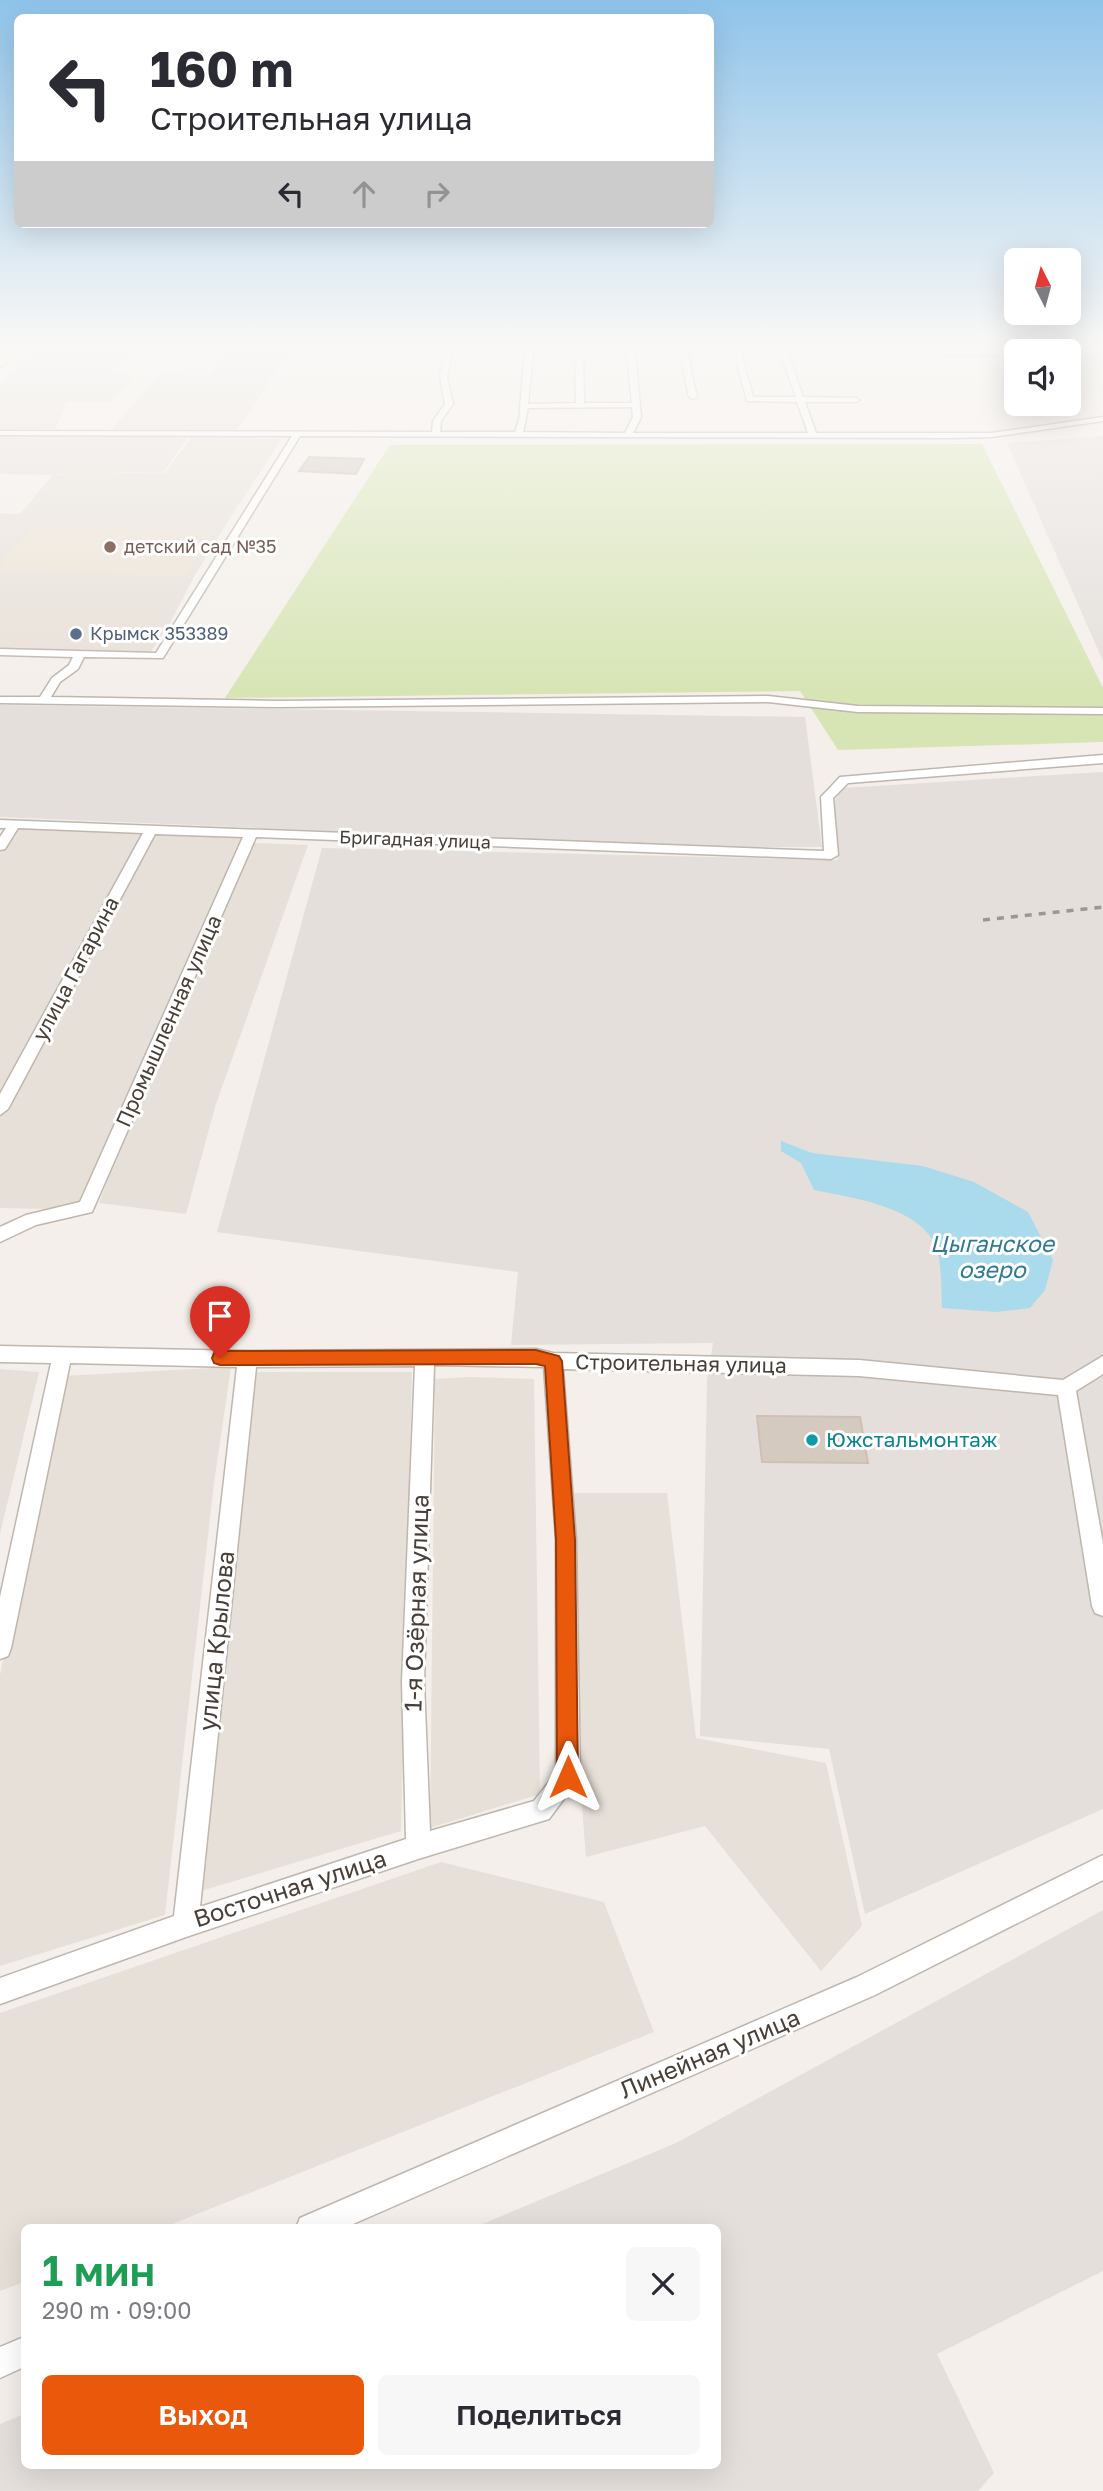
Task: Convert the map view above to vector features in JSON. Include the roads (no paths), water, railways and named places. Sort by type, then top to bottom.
[{"type":"street","points":[[0,652],[159,656],[281,460]]},
{"type":"street","points":[[43,701],[56,680],[74,667],[80,654]]},
{"type":"street","points":[[0,700],[278,704],[768,699],[858,709],[1103,711]]},
{"type":"street","name":"Бригадная улица","points":[[0,824],[831,855],[827,797],[844,780],[1103,759]]},
{"type":"street","points":[[0,846],[15,824]]},
{"type":"street","name":"улица Гагарина","points":[[0,1109],[152,828]]},
{"type":"street","name":"Промышленная улица","points":[[0,1236],[32,1220],[86,1207],[251,834]]},
{"type":"street","name":"Строительная улица","points":[[0,1354],[247,1359],[536,1357],[553,1361],[859,1368],[1066,1388]]},
{"type":"street","points":[[0,1648],[62,1356]]},
{"type":"street","name":"1-я Озёрная улица","points":[[418,1847],[413,1682],[425,1358]]},
{"type":"street","name":"улица Крылова","points":[[186,1924],[247,1359]]},
{"type":"street","name":"Восточная улица","points":[[0,1991],[186,1924],[418,1847],[541,1811],[568,1777],[566,1540],[553,1361]]},
{"type":"street","points":[[1103,1364],[1066,1388],[1103,1606]]},
{"type":"street","name":"Линейная улица","points":[[319,2224],[866,1986],[1103,1867]]},
{"type":"street","points":[[0,2362],[21,2353]]},
{"type":"water","name":"Цыганское озеро","points":[[781,1141],[812,1153],[923,1166],[974,1182],[1028,1212],[1053,1260],[1045,1290],[1030,1308],[996,1312],[942,1308],[938,1254],[931,1238],[920,1225],[887,1207],[814,1190],[801,1163],[781,1151]]},
{"type":"railway","points":[[983,920],[1103,907]]},
{"type":"place","name":"детский сад №35","points":[[110,547]]},
{"type":"place","name":"Крымск 353389","points":[[76,634]]},
{"type":"place","name":"Южстальмонтаж","points":[[812,1440]]}]
